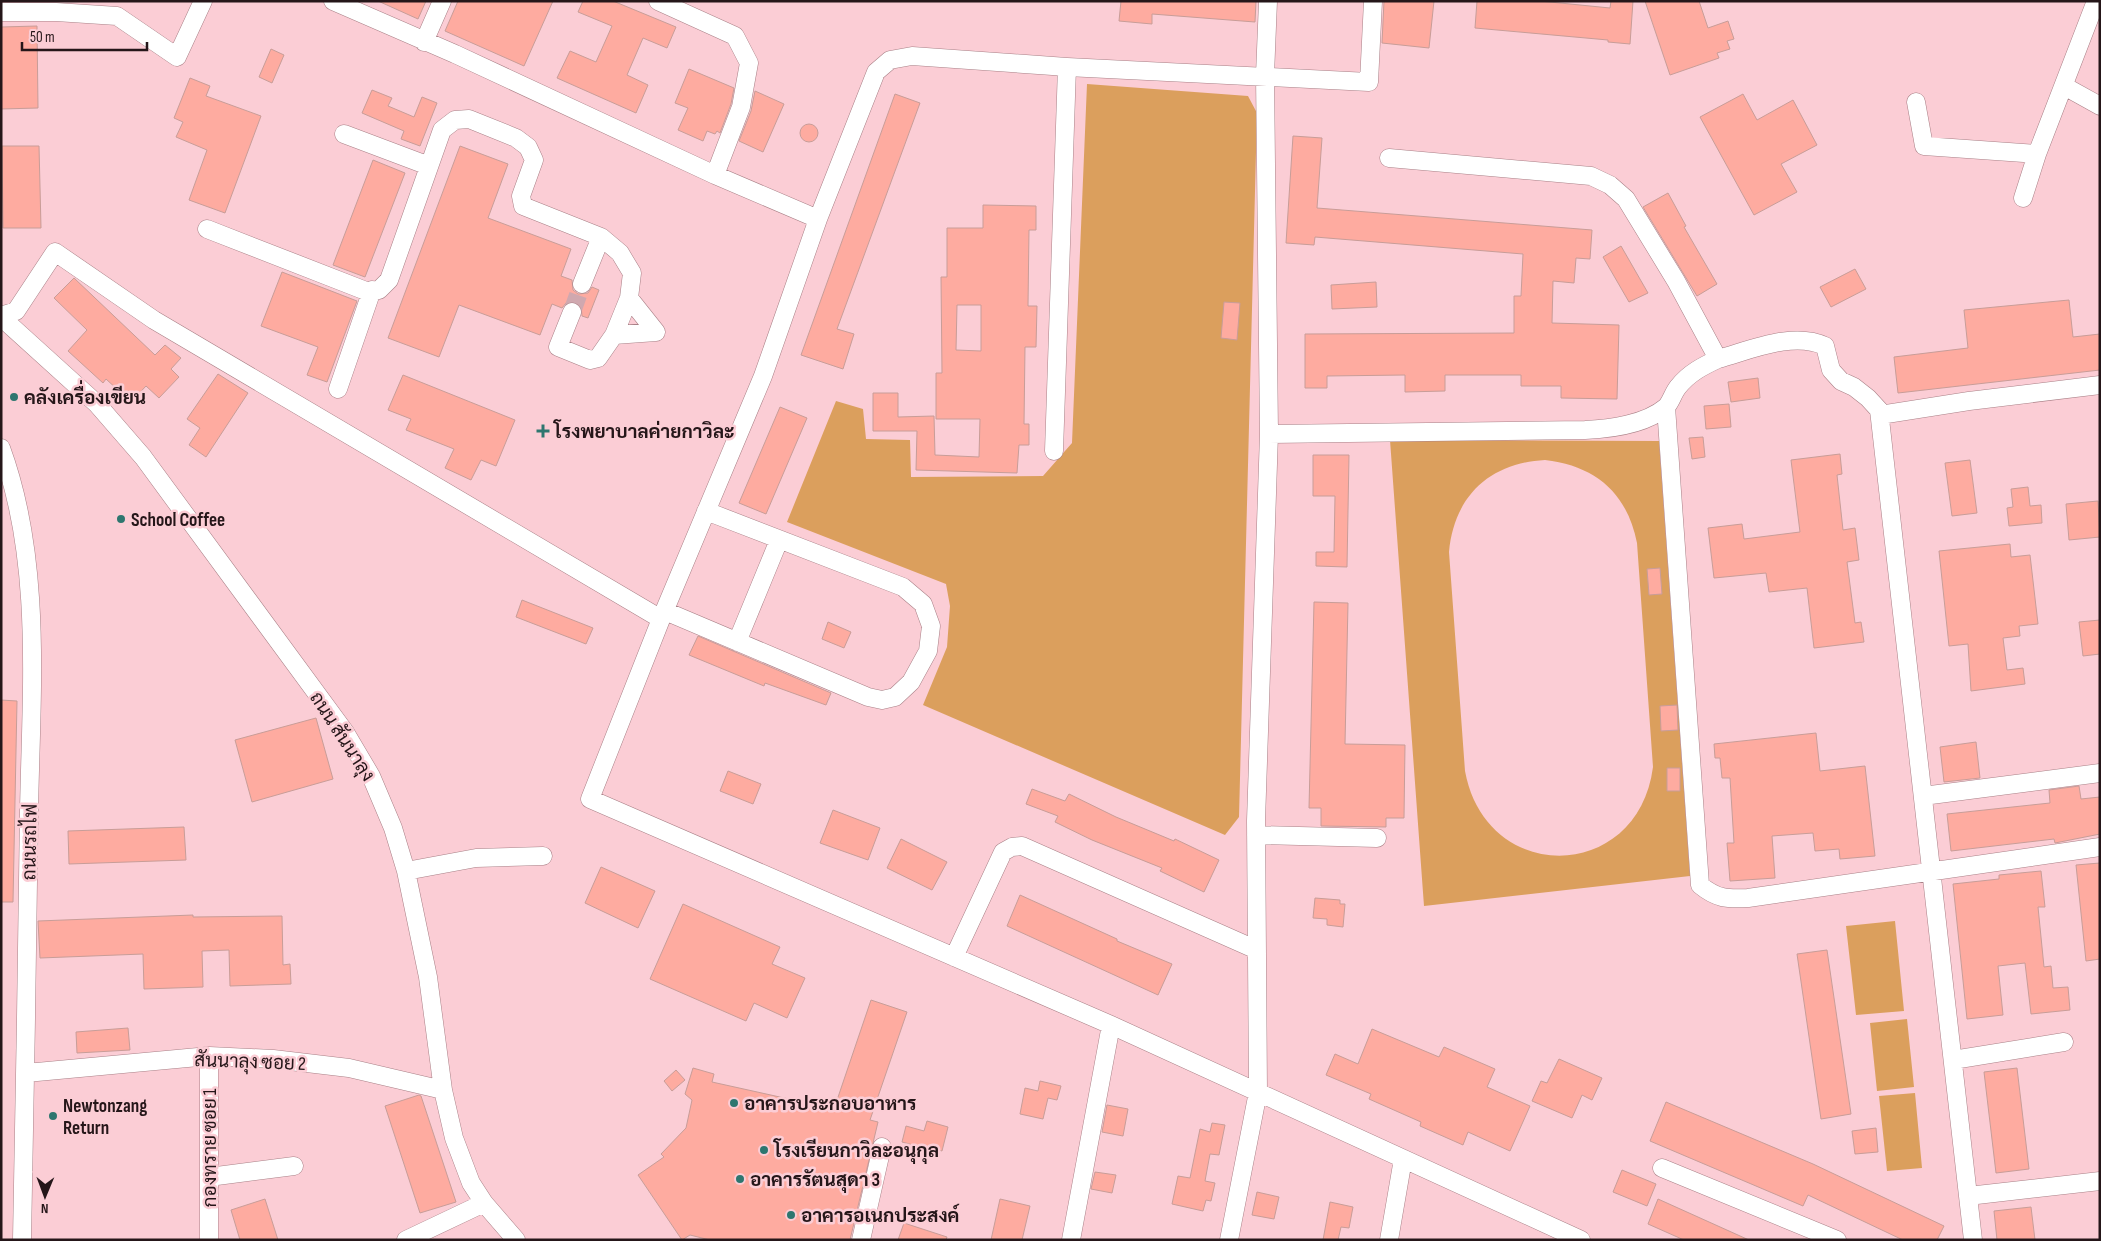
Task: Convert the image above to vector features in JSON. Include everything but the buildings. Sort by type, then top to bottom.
[{"type":"street","points":[[1,12],[118,9],[177,57],[203,1]]},
{"type":"street","points":[[333,1],[455,54],[715,175],[818,220]]},
{"type":"street","points":[[424,42],[442,1]]},
{"type":"street","points":[[658,1],[735,36],[749,63],[740,107],[715,175]]},
{"type":"street","points":[[1229,1240],[1258,1092],[1256,835],[1269,434],[1265,75],[1268,1]]},
{"type":"street","points":[[1373,1],[1369,82],[1265,75],[1067,67],[912,56],[890,60],[876,72],[818,220],[763,376],[663,615],[590,799],[1112,1025],[1404,1159],[1549,1233],[1580,1240]]},
{"type":"street","points":[[2023,198],[2037,154],[2096,1]]},
{"type":"street","points":[[1054,451],[1067,67]]},
{"type":"street","points":[[2064,86],[2100,106]]},
{"type":"street","points":[[1916,102],[1924,146],[2037,154]]},
{"type":"street","points":[[207,229],[366,291],[379,290],[389,280],[442,130],[455,120],[469,119],[516,138],[528,147],[534,160],[521,196],[523,206],[601,238],[620,253],[632,273],[629,298],[614,335],[598,358],[590,360],[558,347],[572,312]]},
{"type":"street","points":[[344,134],[429,166]]},
{"type":"street","points":[[1389,158],[1590,176],[1610,185],[1626,199],[1676,281],[1718,359]]},
{"type":"street","points":[[582,284],[601,238]]},
{"type":"street","points":[[1,316],[16,310],[55,252],[154,320],[663,615],[737,642],[868,697],[882,700],[895,697],[911,682],[928,651],[931,626],[923,604],[902,587],[706,511]]},
{"type":"street","points":[[338,389],[372,290]]},
{"type":"street","points":[[614,335],[656,332],[629,298]]},
{"type":"street","name":"ถนน สันนาลุง","points":[[1,316],[97,404],[143,457],[345,732],[371,776],[393,828],[406,871],[428,977],[443,1090],[454,1138],[471,1183],[484,1203],[516,1240]]},
{"type":"street","points":[[1269,434],[1595,430],[1614,428],[1640,421],[1666,406],[1677,388],[1694,371],[1718,359],[1791,340],[1813,341],[1825,346],[1831,370],[1841,382],[1854,387],[1868,398],[1880,415],[1973,1240]]},
{"type":"street","points":[[1880,415],[1969,400],[2100,385]]},
{"type":"street","points":[[1666,406],[1700,885],[1712,895],[1727,898],[1748,898],[2100,847]]},
{"type":"street","name":"ถนนรถไฟ","points":[[1,448],[13,480],[27,555],[31,644],[22,1240]]},
{"type":"street","points":[[737,642],[779,540]]},
{"type":"street","points":[[1923,796],[2100,773]]},
{"type":"street","points":[[1256,835],[1377,838]]},
{"type":"street","points":[[954,957],[1003,852],[1012,847],[1022,846],[1257,950]]},
{"type":"street","points":[[406,871],[476,858],[543,856]]},
{"type":"street","points":[[1071,1240],[1112,1025]]},
{"type":"street","points":[[1953,1060],[2064,1042]]},
{"type":"street","name":"สันนาลุง ซอย 2","points":[[26,1073],[209,1056],[273,1059],[348,1068],[443,1090]]},
{"type":"street","name":"กองทราย ซอย 1","points":[[209,1056],[209,1240]]},
{"type":"street","points":[[861,1240],[882,1147]]},
{"type":"street","points":[[1389,1240],[1404,1159]]},
{"type":"street","points":[[209,1177],[294,1166]]},
{"type":"street","points":[[1662,1168],[1837,1240]]},
{"type":"street","points":[[1968,1196],[2100,1181]]},
{"type":"street","points":[[406,1240],[484,1203]]},
{"type":"shaded area","points":[[1087,84],[1248,96],[1257,113],[1239,817],[1225,835],[923,705],[947,647],[950,606],[946,584],[787,522],[836,401],[863,409],[866,439],[910,440],[911,477],[1043,476],[1072,443]]},
{"type":"shaded area","points":[[1390,440],[1659,441],[1690,876],[1424,906]],"holes":[[[1545,460],[1579,468],[1606,485],[1617,496],[1626,510],[1632,525],[1637,543],[1653,767],[1641,805],[1620,833],[1592,850],[1561,856],[1530,851],[1501,835],[1478,809],[1465,771],[1449,552],[1452,532],[1458,514],[1478,486],[1508,468],[1525,463]]]},
{"type":"shaded area","points":[[1895,921],[1904,1011],[1856,1015],[1846,926]]},
{"type":"shaded area","points":[[1907,1019],[1914,1087],[1877,1091],[1870,1023]]},
{"type":"shaded area","points":[[1915,1093],[1922,1168],[1887,1171],[1879,1096]]},
{"type":"tunnel","points":[[572,312],[582,284]]},
{"type":"place","name":"คลังเครื่องเขียน","points":[[14,397]]},
{"type":"place","name":"โรงพยาบาลค่ายกาวิละ","points":[[543,431]]},
{"type":"place","name":"School Coffee","points":[[121,519]]},
{"type":"place","name":"อาคารประกอบอาหาร","points":[[734,1103]]},
{"type":"place","name":"Newtonzang Return","points":[[53,1116]]},
{"type":"place","name":"โรงเรียนกาวิละอนุกุล","points":[[764,1150]]},
{"type":"place","name":"อาคารรัตนสุดา 3","points":[[740,1179]]},
{"type":"place","name":"อาคารอเนกประสงค์","points":[[791,1215]]}]
